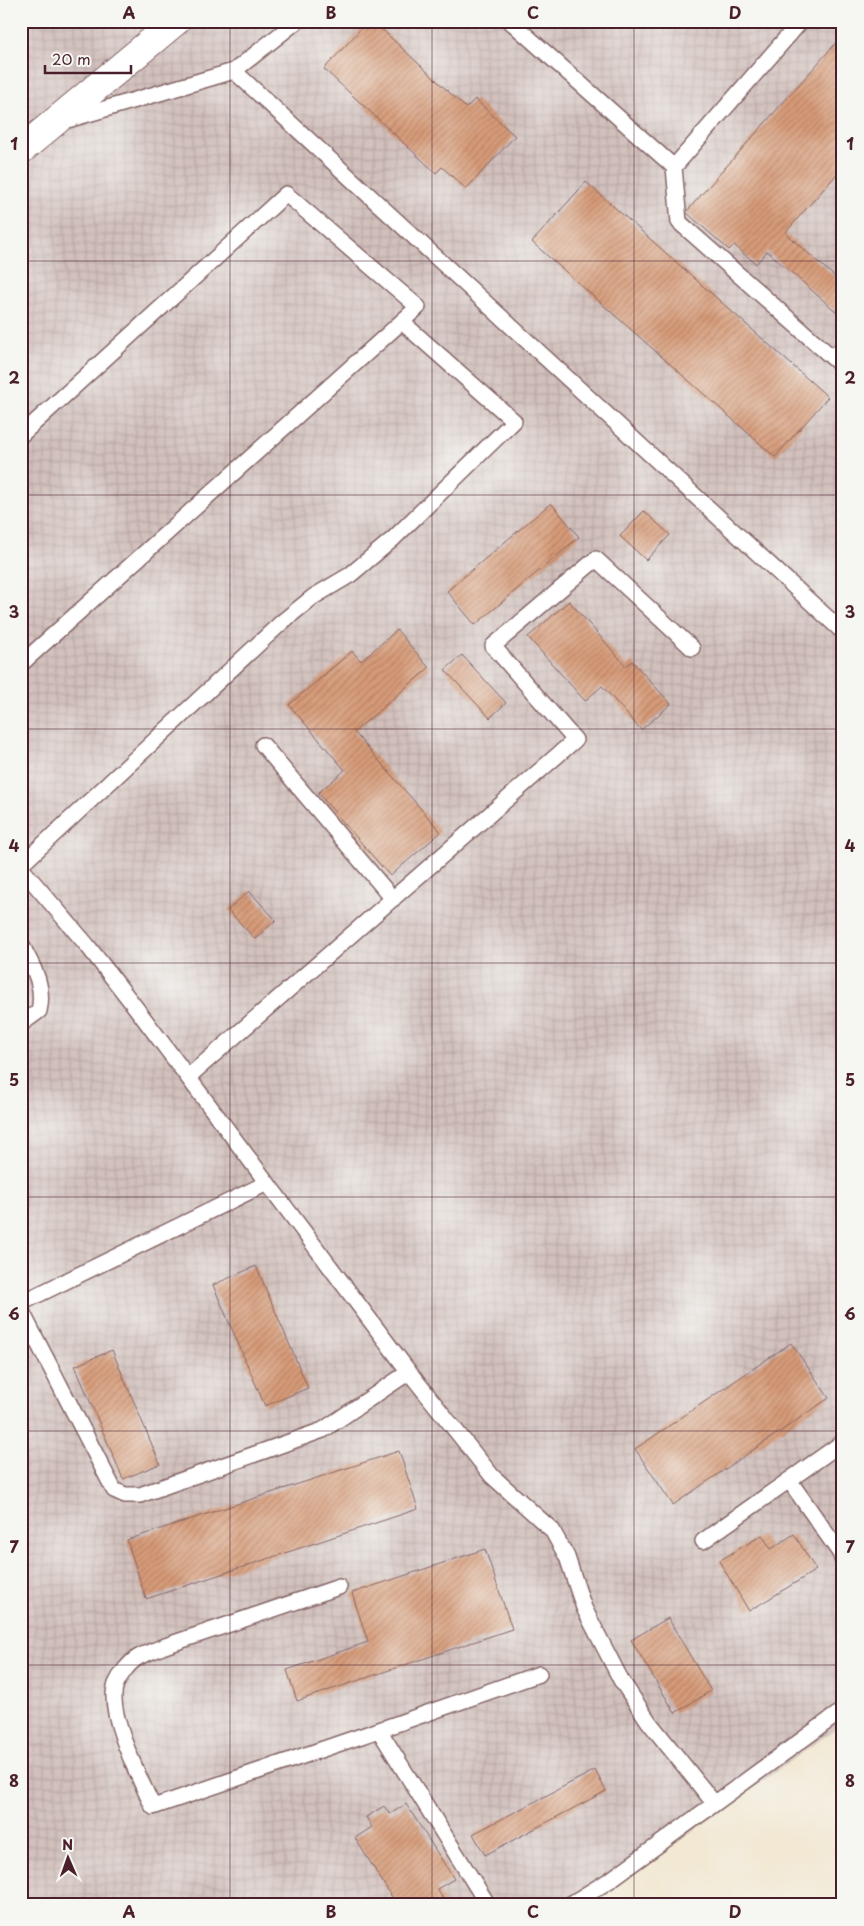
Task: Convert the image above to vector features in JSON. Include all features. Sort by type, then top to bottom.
[{"type":"street","points":[[21,150],[176,21]]},
{"type":"lane","points":[[50,125],[234,71],[297,21]]},
{"type":"lane","points":[[510,21],[674,167],[679,222],[838,363],[843,347]]},
{"type":"lane","points":[[674,167],[801,21]]},
{"type":"lane","points":[[234,71],[843,632]]},
{"type":"lane","points":[[21,435],[286,194],[418,307],[21,664]]},
{"type":"lane","points":[[402,322],[514,421],[393,539],[350,576],[313,597],[282,622],[21,867],[87,945],[409,1372],[492,1476],[552,1530],[567,1557],[584,1608],[621,1680],[649,1722],[714,1803]]},
{"type":"lane","points":[[188,1077],[575,740],[493,646],[596,559],[692,648]]},
{"type":"lane","points":[[263,745],[392,899]]},
{"type":"lane","points":[[21,944],[39,980],[42,999],[39,1011],[21,1024]]},
{"type":"lane","points":[[21,1303],[267,1183]]},
{"type":"lane","points":[[21,1310],[114,1490],[125,1494],[140,1495],[323,1430],[409,1372]]},
{"type":"lane","points":[[703,1541],[843,1442]]},
{"type":"lane","points":[[790,1480],[840,1553],[843,1561]]},
{"type":"lane","points":[[339,1587],[162,1647],[137,1658],[125,1670],[115,1686],[114,1707],[123,1738],[152,1807],[539,1674]]},
{"type":"lane","points":[[569,1905],[610,1880],[843,1710]]},
{"type":"lane","points":[[379,1730],[488,1905]]},
{"type":"shaded area","points":[[21,21],[843,21],[843,1723],[589,1905],[21,1905]]},
{"type":"building","points":[[368,21],[373,21],[466,108],[475,99],[515,136],[466,189],[442,167],[436,173],[324,69]]},
{"type":"building","points":[[843,35],[843,167],[785,233],[841,282],[843,280],[843,312],[840,315],[767,251],[756,264],[734,245],[729,250],[686,212]]},
{"type":"building","points":[[586,182],[828,397],[775,457],[532,242]]},
{"type":"building","points":[[551,503],[579,537],[475,625],[447,591]]},
{"type":"building","points":[[644,511],[670,535],[646,560],[620,536]]},
{"type":"building","points":[[569,601],[626,666],[632,661],[671,704],[641,730],[602,686],[585,701],[528,637]]},
{"type":"building","points":[[397,630],[429,668],[354,732],[441,832],[390,876],[318,793],[345,770],[289,705],[352,651],[361,661]]},
{"type":"building","points":[[462,655],[506,703],[490,718],[445,670]]},
{"type":"building","points":[[249,891],[276,920],[255,939],[228,910]]},
{"type":"building","points":[[256,1266],[308,1388],[265,1406],[213,1285]]},
{"type":"building","points":[[791,1343],[829,1398],[673,1505],[635,1449]]},
{"type":"building","points":[[112,1350],[160,1464],[123,1479],[75,1366]]},
{"type":"building","points":[[399,1451],[418,1509],[146,1599],[127,1540]]},
{"type":"building","points":[[794,1534],[816,1570],[749,1611],[719,1561],[762,1535],[771,1549]]},
{"type":"building","points":[[485,1549],[512,1629],[297,1701],[287,1670],[368,1642],[352,1593]]},
{"type":"building","points":[[668,1618],[711,1691],[675,1713],[631,1640]]},
{"type":"building","points":[[595,1770],[606,1791],[485,1855],[473,1834]]},
{"type":"building","points":[[406,1804],[454,1879],[437,1889],[445,1902],[440,1905],[424,1905],[422,1901],[416,1905],[397,1905],[355,1838],[372,1827],[366,1817],[384,1806],[390,1814]]}]
